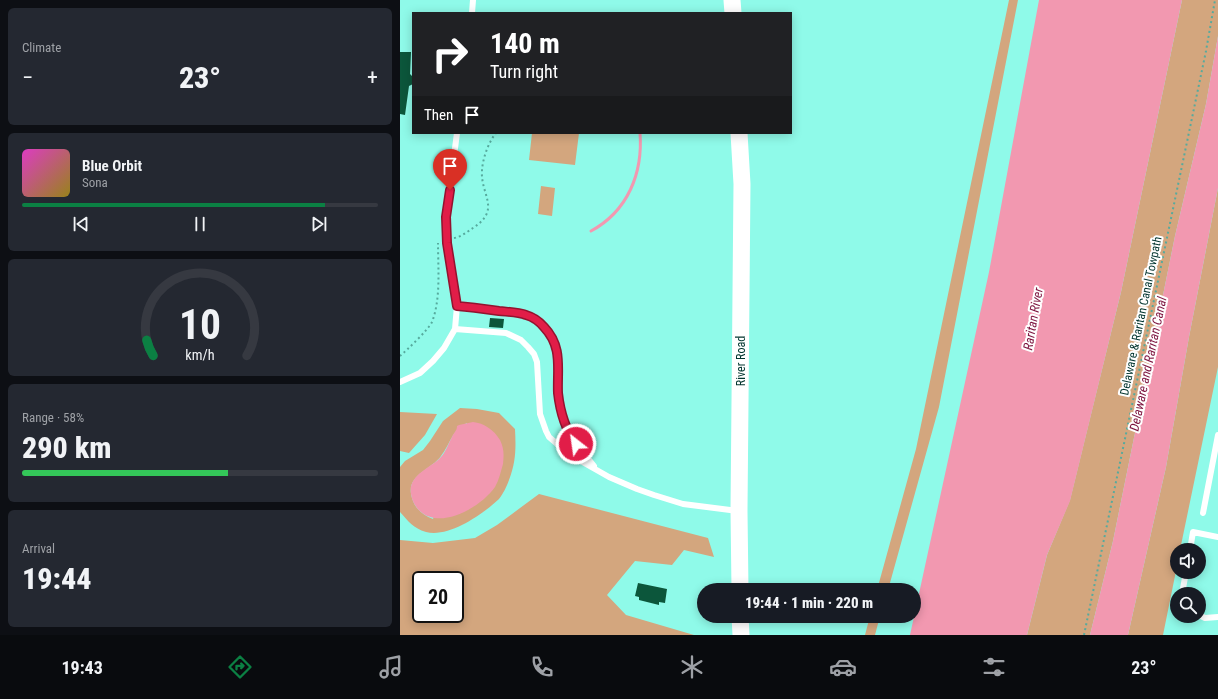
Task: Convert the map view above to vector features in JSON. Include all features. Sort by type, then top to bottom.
[{"type":"main road","points":[[732,0],[733,12]]},
{"type":"main road","name":"River Road","points":[[739,134],[742,184],[739,511],[740,583]]},
{"type":"main road","points":[[740,623],[741,635]]},
{"type":"lane","points":[[472,12],[473,0]]},
{"type":"lane","points":[[400,382],[408,380],[420,373],[433,361],[444,348],[455,329],[457,306],[447,243],[446,217],[457,134]]},
{"type":"lane","points":[[457,306],[526,314],[540,323],[548,331],[553,340],[558,360],[558,393],[565,424],[571,437],[596,469]]},
{"type":"lane","points":[[455,329],[506,333],[521,340],[528,347],[534,354],[537,362],[540,414],[546,431],[550,437],[579,460],[609,477],[637,489],[683,504],[739,511]]},
{"type":"lane","points":[[1203,513],[1218,435]]},
{"type":"lane","points":[[1191,543],[1193,532],[1218,537]]},
{"type":"lane","points":[[1206,618],[1218,617]]},
{"type":"path","name":"Delaware & Raritan Canal Towpath","points":[[1084,635],[1215,0]]},
{"type":"shaded area","points":[[1009,0],[1018,0],[939,407],[890,583],[879,583],[916,449]]},
{"type":"shaded area","points":[[1182,0],[1218,0],[1218,36],[1206,104],[1175,236],[1113,541],[1090,635],[1027,635],[1047,555],[1070,500],[1121,292]]},
{"type":"shaded area","points":[[532,134],[579,134],[575,165],[529,160]]},
{"type":"shaded area","points":[[541,186],[555,188],[552,216],[538,214]]},
{"type":"shaded area","points":[[1218,188],[1218,367],[1181,543],[1170,543],[1170,579],[1174,579],[1173,587],[1170,587],[1170,600],[1163,635],[1128,635],[1166,467],[1189,337]]},
{"type":"shaded area","points":[[460,408],[499,413],[515,429],[514,461],[505,490],[499,499],[492,505],[475,518],[455,528],[435,533],[426,532],[414,527],[400,512],[400,467],[405,461],[423,450],[443,421]],"holes":[[[467,423],[433,519],[426,516],[415,505],[412,498],[412,484],[420,474],[441,456],[454,434]]]},
{"type":"shaded area","points":[[400,412],[437,414],[425,435],[409,453],[400,451]]},
{"type":"shaded area","points":[[539,494],[708,538],[714,557],[684,550],[672,565],[635,561],[607,595],[626,615],[694,635],[400,635],[400,540],[433,543],[475,538],[497,525]]},
{"type":"shaded area","points":[[868,623],[878,623],[875,635],[865,635]]},
{"type":"water","name":"Raritan River","points":[[1039,0],[1182,0],[1121,292],[1070,501],[1047,555],[1027,635],[910,635],[913,623],[921,623],[921,584],[989,272]]},
{"type":"water","points":[[1218,36],[1218,188],[1189,337],[1166,467],[1128,635],[1090,635],[1113,541],[1175,236],[1206,104]]},
{"type":"water","points":[[473,422],[488,428],[495,433],[500,440],[504,458],[500,476],[495,487],[489,494],[471,508],[450,517],[430,517],[421,512],[413,502],[411,487],[413,482],[420,473],[442,456],[457,426]]},
{"type":"building","points":[[400,52],[411,52],[410,74],[412,76],[412,84],[409,86],[405,115],[400,114]]},
{"type":"building","points":[[490,318],[504,319],[503,328],[489,327]]},
{"type":"building","points":[[638,583],[667,589],[665,603],[659,602],[659,605],[639,600],[639,597],[635,596]]},
{"type":"waterway","points":[[591,231],[604,223],[624,202],[636,176],[639,162],[640,134]]},
{"type":"route","points":[[450,190],[446,217],[447,243],[457,306],[526,314],[540,323],[548,331],[553,340],[558,360],[558,393],[561,409],[565,424],[576,444]]},
{"type":"water label","name":"Delaware and Raritan Canal","points":[[1148,364]]}]
